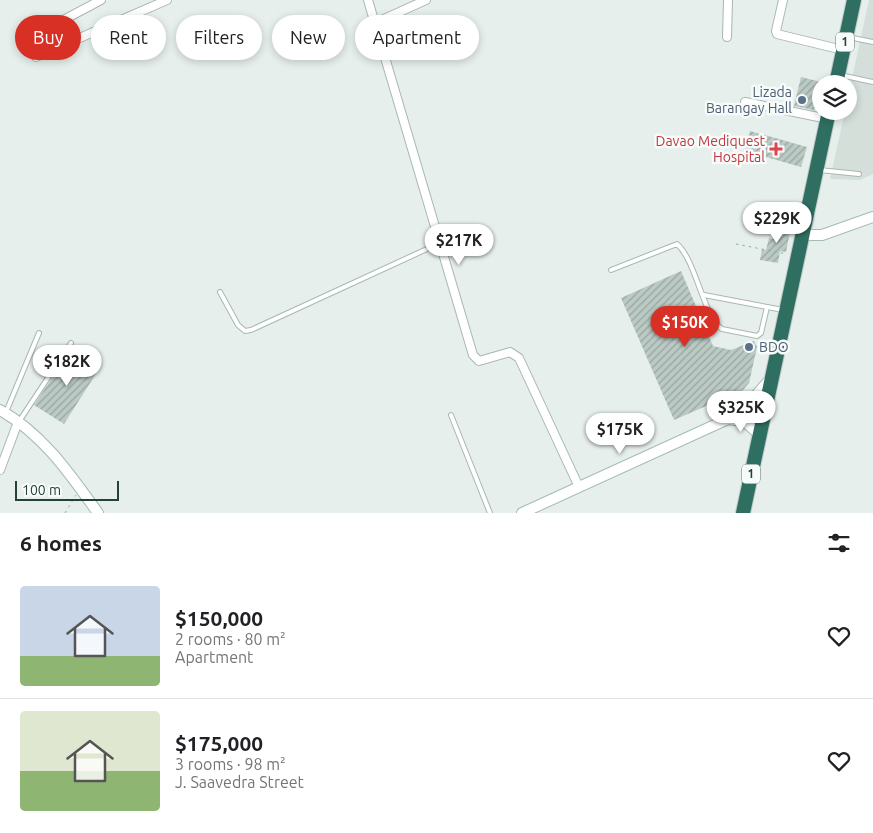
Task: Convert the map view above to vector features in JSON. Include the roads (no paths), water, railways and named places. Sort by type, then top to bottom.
[{"type":"highway","name":"1","points":[[838,75],[852,1]]},
{"type":"highway","name":"1","points":[[743,513],[827,120]]},
{"type":"main road","points":[[803,235],[822,235],[873,217]]},
{"type":"main road","points":[[523,513],[728,419],[752,400],[772,376]]},
{"type":"main road","points":[[3,412],[18,422],[58,458],[98,513]]},
{"type":"main road","points":[[728,419],[748,422],[760,435]]},
{"type":"street","points":[[73,15],[102,0]]},
{"type":"street","points":[[81,37],[166,0]]},
{"type":"street","points":[[368,0],[373,15]]},
{"type":"street","points":[[393,15],[426,0]]},
{"type":"street","points":[[727,37],[728,0]]},
{"type":"street","points":[[783,0],[776,31],[777,34],[844,43]]},
{"type":"street","points":[[386,60],[473,356],[480,361],[510,352],[519,358],[579,487]]},
{"type":"street","points":[[745,102],[812,112]]},
{"type":"street","points":[[0,470],[18,422]]},
{"type":"lane","points":[[844,43],[873,42]]},
{"type":"lane","points":[[857,81],[873,82]]},
{"type":"lane","points":[[816,170],[859,174]]},
{"type":"lane","points":[[220,292],[238,325],[245,330],[251,330],[440,243]]},
{"type":"lane","points":[[611,270],[677,244],[683,251],[704,295],[713,321],[718,326],[754,336],[761,332],[767,307]]},
{"type":"lane","points":[[704,295],[786,311]]},
{"type":"lane","points":[[3,412],[39,333]]},
{"type":"lane","points":[[18,422],[71,343]]},
{"type":"lane","points":[[451,415],[490,513]]},
{"type":"place","name":"Lizada Barangay Hall","points":[[802,100]]},
{"type":"place","name":"Davao Mediquest Hospital","points":[[776,149]]},
{"type":"place","name":"BDO","points":[[749,347]]}]
